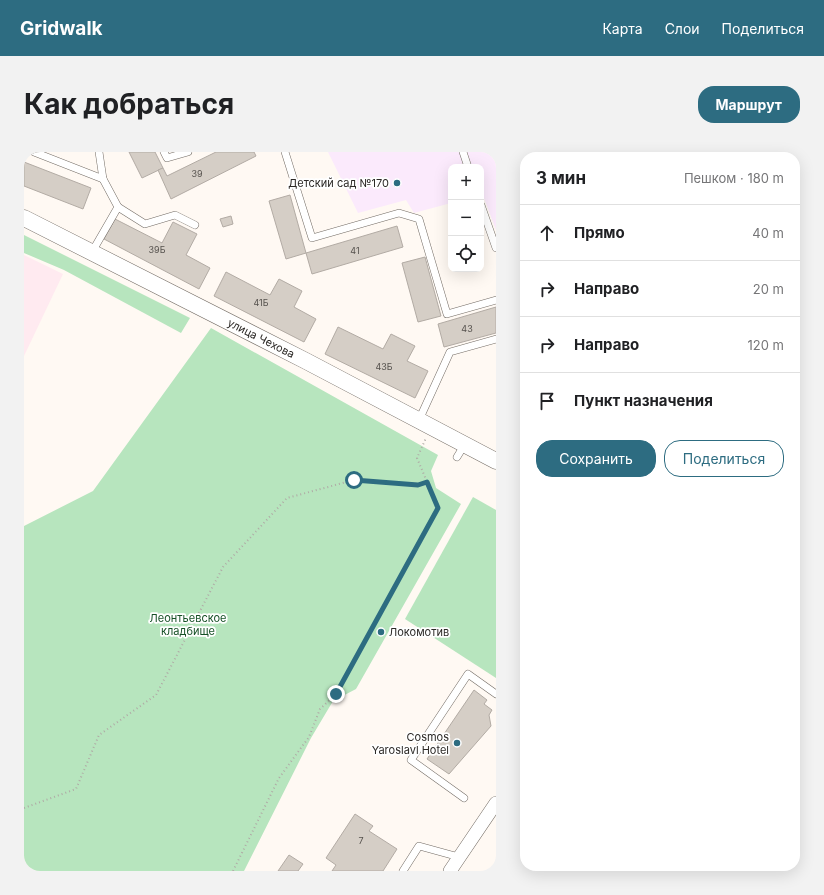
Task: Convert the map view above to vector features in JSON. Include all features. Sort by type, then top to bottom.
[{"type":"street","name":"улица Чехова","points":[[24,218],[465,443],[496,461]]},
{"type":"street","points":[[450,871],[496,803]]},
{"type":"lane","points":[[34,152],[103,179]]},
{"type":"lane","points":[[99,152],[103,179],[118,207],[145,224],[175,215],[195,225]]},
{"type":"lane","points":[[164,152],[167,158],[188,152]]},
{"type":"lane","points":[[285,152],[312,238],[399,213],[419,219],[447,314],[496,300]]},
{"type":"lane","points":[[463,152],[467,164]]},
{"type":"lane","points":[[92,252],[118,207]]},
{"type":"lane","points":[[484,214],[496,248]]},
{"type":"lane","points":[[419,420],[450,352],[496,339]]},
{"type":"lane","points":[[457,457],[465,443]]},
{"type":"lane","points":[[464,798],[411,760],[468,674],[496,694]]},
{"type":"lane","points":[[403,871],[419,846],[460,857]]},
{"type":"path","points":[[233,871],[279,778],[309,737],[320,709],[336,694],[438,508],[417,458],[428,434]]},
{"type":"path","points":[[24,808],[76,789],[99,735],[156,695],[223,567],[287,498],[354,480],[418,485],[427,482]]},
{"type":"shaded area","name":"Детский сад №170","points":[[328,152],[461,152],[463,158],[462,164],[448,164],[448,204],[414,213],[406,200],[358,213]]},
{"type":"shaded area","points":[[467,152],[496,152],[496,230],[484,198],[484,164],[471,164]]},
{"type":"shaded area","points":[[24,255],[63,274],[24,356]]},
{"type":"green space","points":[[24,235],[190,318],[181,333],[64,270],[24,253]]},
{"type":"green space","name":"Леонтьевское кладбище","points":[[211,328],[438,455],[431,471],[436,488],[461,504],[356,689],[333,701],[311,738],[244,871],[24,871],[24,526],[93,491]]},
{"type":"green space","points":[[473,497],[496,510],[496,678],[405,619]]},
{"type":"building","points":[[129,152],[155,152],[163,168],[142,178]]},
{"type":"building","points":[[216,152],[254,152],[256,156],[171,199],[158,170],[163,168],[167,176]]},
{"type":"building","points":[[24,162],[91,188],[83,209],[24,186]]},
{"type":"building","points":[[290,195],[306,253],[286,259],[269,201]]},
{"type":"building","points":[[231,216],[233,224],[223,227],[220,219]]},
{"type":"building","points":[[115,219],[162,243],[173,222],[197,234],[186,255],[210,268],[199,289],[104,239]]},
{"type":"building","points":[[397,226],[403,247],[312,274],[306,253]]},
{"type":"building","points":[[425,257],[441,316],[418,322],[402,263]]},
{"type":"building","points":[[226,272],[270,295],[279,279],[302,291],[294,307],[316,319],[304,342],[214,296]]},
{"type":"building","points":[[496,307],[496,333],[444,347],[438,324]]},
{"type":"building","points":[[338,327],[383,349],[391,334],[415,346],[407,361],[428,371],[415,398],[325,354]]},
{"type":"building","name":"Cosmos Yaroslavl Hotel","points":[[474,690],[487,700],[484,704],[492,710],[489,715],[491,726],[449,774],[427,759]]},
{"type":"building","points":[[355,814],[373,826],[369,831],[397,849],[383,871],[332,871],[336,865],[326,858]]},
{"type":"building","points":[[289,855],[303,864],[298,871],[278,871]]},
{"type":"place","name":"Детский сад №170","points":[[397,183]]},
{"type":"place","name":"Локомотив","points":[[381,632]]},
{"type":"place","name":"Cosmos Yaroslavl Hotel","points":[[457,743]]},
{"type":"route","points":[[336,694],[438,508],[427,482],[418,485],[354,480]]}]
